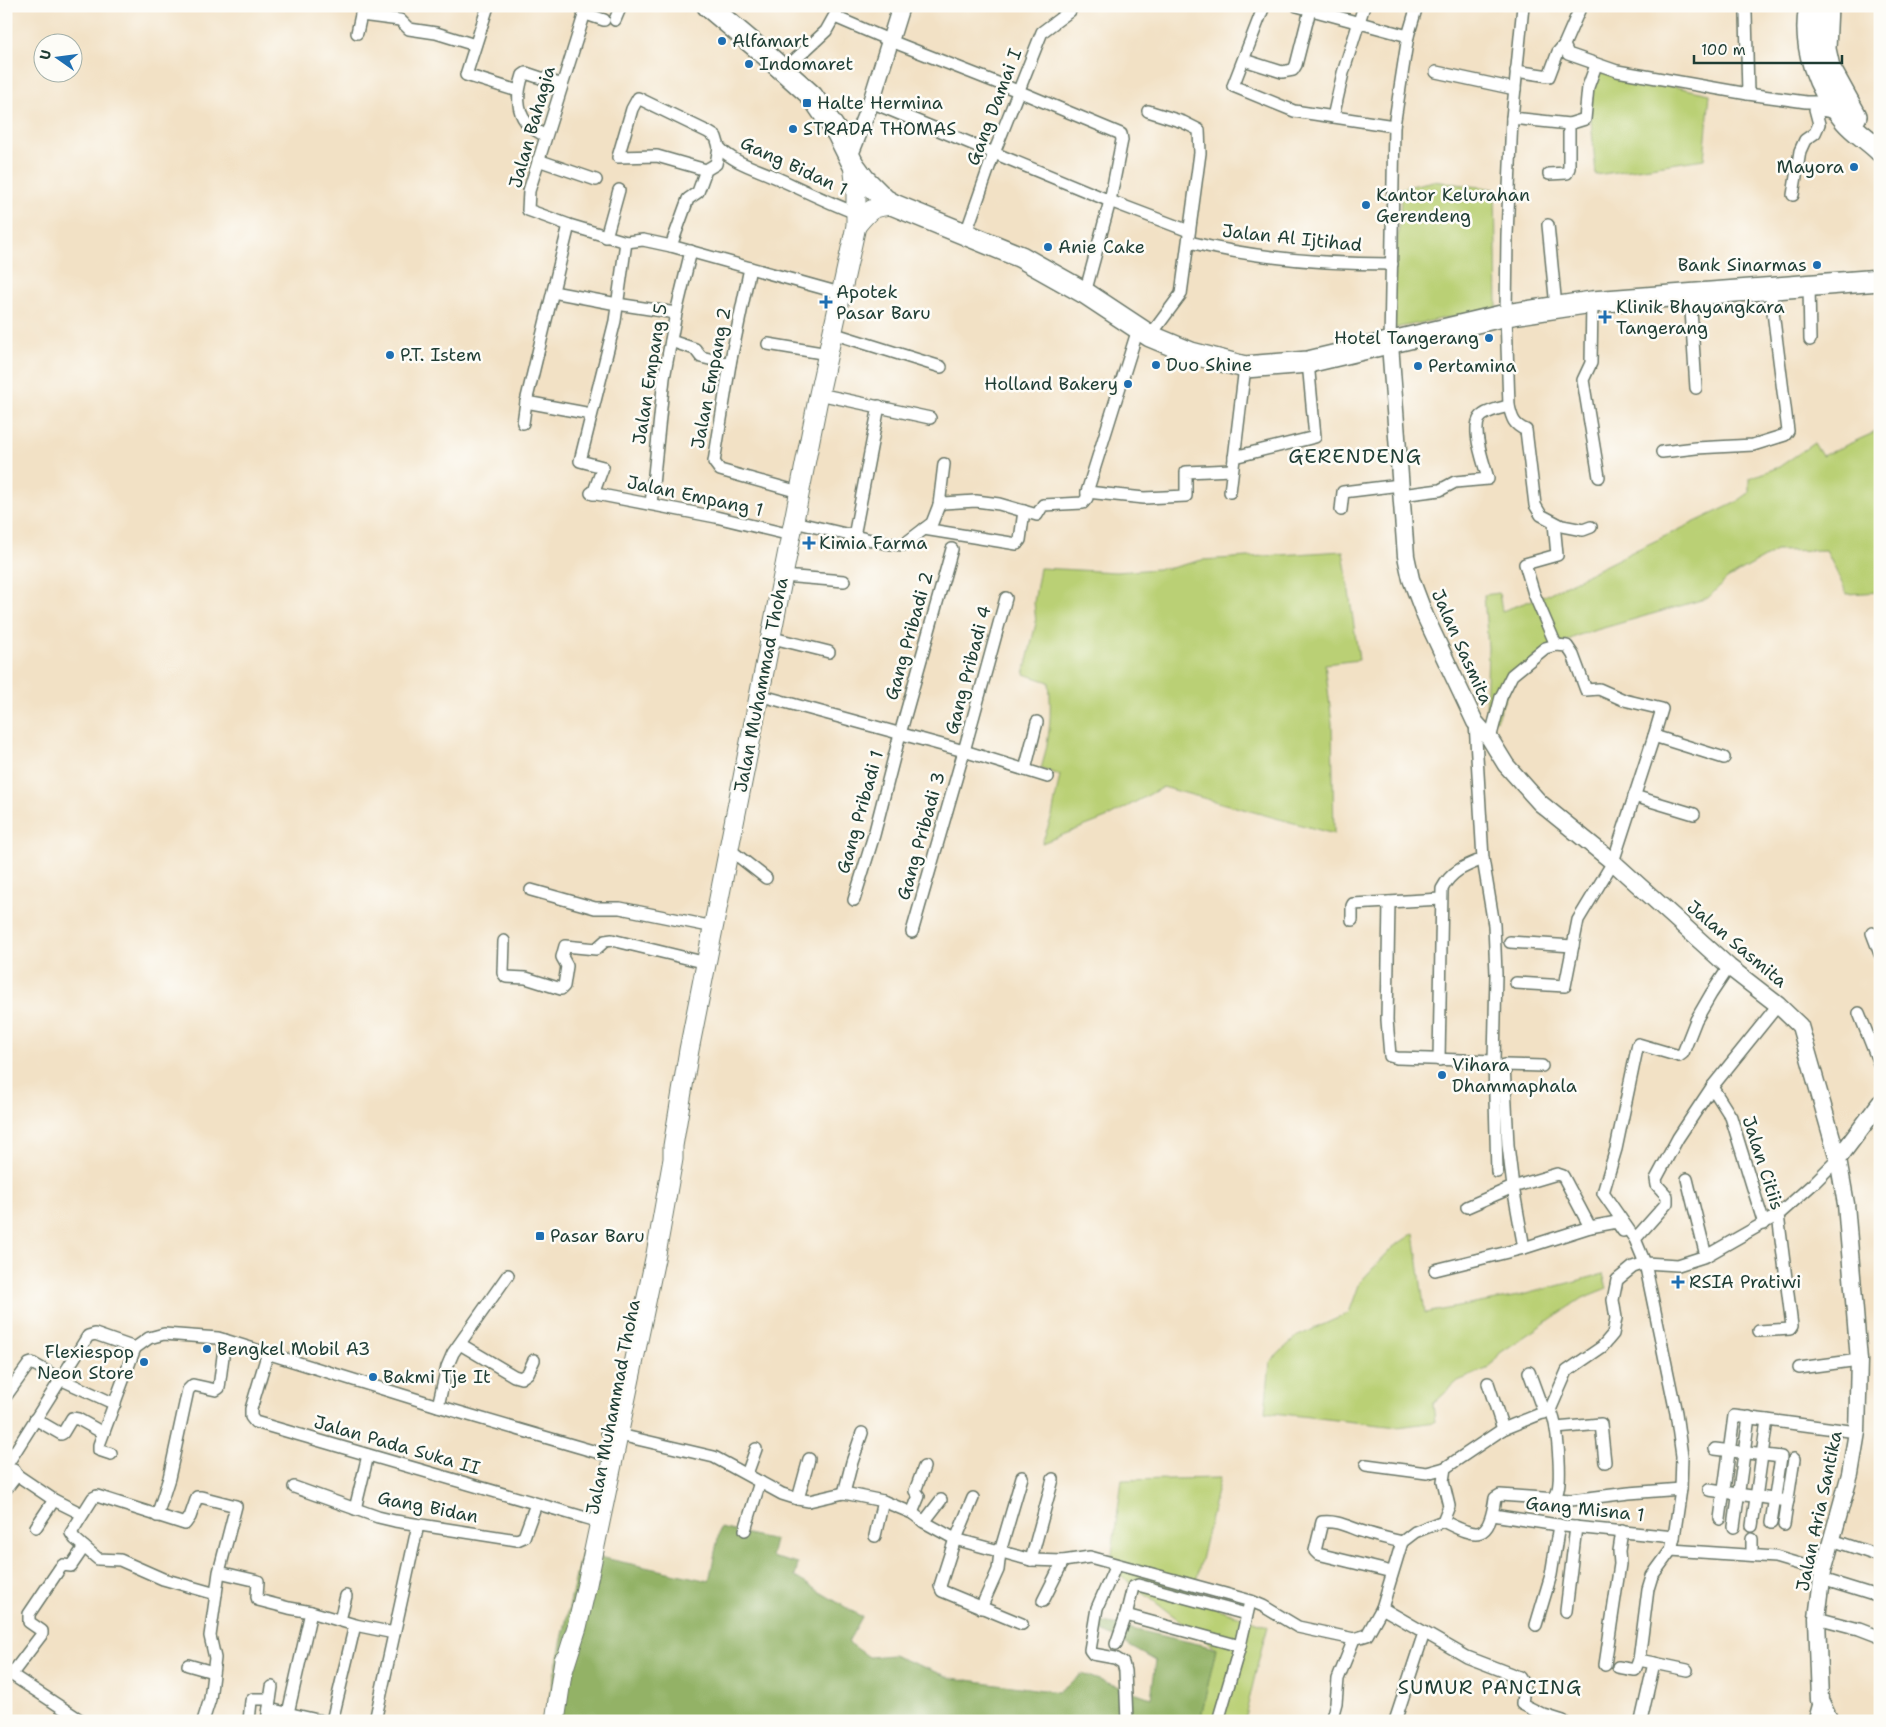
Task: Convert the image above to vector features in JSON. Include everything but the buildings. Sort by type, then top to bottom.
[{"type":"highway","points":[[708,6],[812,96],[838,134],[851,161],[878,193],[894,205],[1021,256],[1085,293],[1144,332],[1191,353],[1245,367],[1308,362],[1506,315],[1592,302],[1880,280]]},
{"type":"highway","points":[[1810,6],[1807,22],[1811,59],[1836,108],[1846,121],[1878,149]]},
{"type":"highway","points":[[1827,6],[1825,49],[1829,67],[1851,109],[1878,149]]},
{"type":"main road","name":"Jalan Muhammad Thoha","points":[[555,1721],[563,1671],[577,1627],[595,1521],[613,1434],[666,1202],[673,1159],[673,1146],[690,1050],[799,492],[856,219],[855,180],[851,161]]},
{"type":"main road","points":[[856,219],[879,206],[894,205]]},
{"type":"main road","name":"Jalan Muhammad Thoha","points":[[595,1521],[603,1454],[613,1434]]},
{"type":"street","points":[[488,6],[466,75],[518,91]]},
{"type":"street","points":[[585,10],[610,20],[620,6]]},
{"type":"street","points":[[851,161],[872,102],[901,6]]},
{"type":"street","name":"Gang Damai I","points":[[966,233],[994,153],[1042,32],[1070,11],[1072,6]]},
{"type":"street","points":[[1264,6],[1233,86],[1294,111],[1394,126]]},
{"type":"street","points":[[1296,6],[1310,8],[1408,36]]},
{"type":"street","points":[[1333,117],[1339,87],[1364,6]]},
{"type":"street","name":"Jalan Sasmita","points":[[1417,6],[1408,36],[1394,126],[1390,344],[1406,556],[1411,579],[1424,616],[1483,731],[1506,765],[1540,803],[1614,862],[1729,967],[1778,1005],[1800,1026],[1838,1159]]},
{"type":"street","points":[[1523,6],[1512,118],[1506,315],[1509,406],[1516,426],[1526,430],[1534,505],[1541,515],[1554,523],[1583,530],[1591,527]]},
{"type":"street","points":[[1516,71],[1550,76],[1558,52],[1564,45],[1582,6]]},
{"type":"street","points":[[1244,60],[1282,72],[1293,70],[1296,65],[1310,8]]},
{"type":"street","name":"Jalan Bahagia","points":[[585,10],[538,160],[529,192],[528,210],[606,237],[626,242],[643,240],[671,246],[840,293]]},
{"type":"street","points":[[357,33],[362,11],[400,20],[408,29],[436,33],[475,45]]},
{"type":"street","points":[[784,70],[826,30],[838,11],[891,41],[1121,134],[1122,140],[1110,201],[1085,293]]},
{"type":"street","points":[[1746,14],[1748,94]]},
{"type":"street","points":[[1564,45],[1568,54],[1617,71],[1836,108]]},
{"type":"street","points":[[1512,118],[1570,124],[1584,119],[1588,87],[1596,65]]},
{"type":"street","points":[[1436,72],[1514,89]]},
{"type":"street","points":[[545,136],[526,123],[522,114],[518,91],[524,73],[562,85]]},
{"type":"street","name":"Gang Bidan 1","points":[[706,170],[658,156],[618,157],[632,109],[638,98],[716,137],[719,147],[725,154],[827,202],[856,219]]},
{"type":"street","name":"Jalan Al Ijtihad","points":[[872,102],[1110,201],[1189,237],[1231,252],[1340,264],[1392,264]]},
{"type":"street","points":[[1793,196],[1800,151],[1804,140],[1815,133],[1819,124],[1815,109],[1836,108]]},
{"type":"street","points":[[944,464],[939,505],[943,503],[976,501],[1037,515],[1043,505],[1083,503],[1087,498],[1087,492],[1144,332],[1181,294],[1200,152],[1199,130],[1183,122],[1148,111]]},
{"type":"street","points":[[1550,174],[1567,173],[1569,168],[1570,124]]},
{"type":"street","points":[[671,246],[688,199],[698,192],[706,170],[716,164],[719,147]]},
{"type":"street","points":[[538,160],[596,180]]},
{"type":"street","points":[[606,237],[619,190]]},
{"type":"street","points":[[523,423],[526,402],[569,225]]},
{"type":"street","points":[[1548,225],[1556,307]]},
{"type":"street","points":[[526,402],[591,414],[615,321],[626,242]]},
{"type":"street","name":"Jalan Empang 5","points":[[651,504],[660,408],[676,313],[691,251]]},
{"type":"street","name":"Jalan Empang 2","points":[[750,268],[730,364],[714,462],[720,470],[799,492]]},
{"type":"street","points":[[1809,285],[1810,340]]},
{"type":"street","points":[[1662,452],[1754,445],[1785,434],[1788,431],[1770,288]]},
{"type":"street","points":[[553,292],[676,313]]},
{"type":"street","points":[[1690,294],[1696,388]]},
{"type":"street","points":[[1592,302],[1591,364],[1583,380],[1599,477]]},
{"type":"street","points":[[832,333],[940,367]]},
{"type":"street","points":[[671,341],[695,350],[701,357],[730,364]]},
{"type":"street","points":[[768,344],[828,354]]},
{"type":"street","points":[[1234,457],[1315,437],[1308,362]]},
{"type":"street","points":[[1230,492],[1245,367]]},
{"type":"street","points":[[819,394],[930,418]]},
{"type":"street","points":[[851,534],[855,531],[879,406]]},
{"type":"street","points":[[1341,510],[1343,492],[1440,490],[1455,482],[1488,478],[1476,432],[1478,420],[1483,415],[1509,406]]},
{"type":"street","name":"Jalan Empang 1","points":[[591,414],[580,461],[603,467],[592,494],[716,517],[851,534],[884,543],[903,545],[932,523],[939,505]]},
{"type":"street","points":[[1087,492],[1144,498],[1186,496],[1186,472],[1232,470]]},
{"type":"street","points":[[924,529],[1017,544],[1020,540],[1024,511]]},
{"type":"street","points":[[1554,523],[1557,555],[1525,564],[1534,594],[1556,645]]},
{"type":"street","name":"Gang Pribadi 2","points":[[900,734],[952,549]]},
{"type":"street","points":[[783,576],[844,581]]},
{"type":"street","name":"Gang Pribadi 4","points":[[964,751],[1006,598]]},
{"type":"street","points":[[769,647],[773,646],[777,639],[829,652]]},
{"type":"street","points":[[1498,1172],[1501,1139],[1497,1065],[1496,974],[1494,925],[1483,859],[1483,731],[1512,675],[1546,648],[1556,645],[1568,646],[1586,690],[1599,689],[1624,700],[1662,709],[1614,862],[1578,920],[1565,986],[1516,984]]},
{"type":"street","points":[[759,694],[964,751],[1048,777]]},
{"type":"street","points":[[1025,770],[1037,722]]},
{"type":"street","name":"Gang Pribadi 1","points":[[854,900],[874,835],[900,734]]},
{"type":"street","points":[[1654,736],[1724,758]]},
{"type":"street","name":"Gang Pribadi 3","points":[[912,932],[964,751]]},
{"type":"street","points":[[1634,796],[1694,814]]},
{"type":"street","points":[[729,849],[766,878]]},
{"type":"street","points":[[1439,1060],[1442,888],[1447,879],[1459,869],[1483,859]]},
{"type":"street","points":[[530,890],[595,908],[620,908],[714,927]]},
{"type":"street","points":[[1352,920],[1353,904],[1441,900]]},
{"type":"street","points":[[1389,902],[1388,1053],[1390,1056],[1497,1065],[1542,1066]]},
{"type":"street","points":[[1872,933],[1880,954]]},
{"type":"street","points":[[504,941],[503,973],[506,977],[526,978],[561,990],[564,986],[567,966],[562,957],[565,946],[596,949],[605,941],[612,940],[707,963]]},
{"type":"street","points":[[1510,942],[1572,946]]},
{"type":"street","points":[[1618,1667],[1635,1670],[1640,1660],[1648,1589],[1652,1576],[1671,1550],[1674,1537],[1681,1490],[1682,1456],[1676,1413],[1643,1264],[1629,1233],[1603,1193],[1616,1149],[1638,1046],[1640,1044],[1679,1056],[1683,1054],[1696,1020],[1729,967]]},
{"type":"street","points":[[1629,1233],[1667,1202],[1667,1196],[1657,1185],[1656,1180],[1678,1138],[1712,1087],[1778,1005]]},
{"type":"street","points":[[1859,1013],[1880,1066]]},
{"type":"street","name":"Jalan Citiis","points":[[1712,1087],[1731,1117],[1764,1224]]},
{"type":"street","points":[[1366,1465],[1427,1473],[1445,1468],[1503,1429],[1547,1411],[1568,1371],[1602,1347],[1613,1334],[1616,1318],[1613,1300],[1617,1280],[1632,1267],[1643,1264],[1678,1265],[1706,1256],[1778,1215],[1838,1159],[1879,1106]]},
{"type":"street","points":[[1501,1139],[1513,1187],[1524,1248]]},
{"type":"street","name":"Jalan Aria Santika","points":[[1830,1721],[1820,1700],[1817,1618],[1823,1575],[1850,1474],[1857,1432],[1859,1360],[1846,1204],[1838,1159]]},
{"type":"street","points":[[1467,1207],[1513,1187],[1561,1174],[1590,1228]]},
{"type":"street","points":[[1687,1179],[1706,1256]]},
{"type":"street","points":[[1759,1330],[1784,1330],[1790,1329],[1792,1326],[1778,1215]]},
{"type":"street","points":[[1435,1270],[1524,1248],[1620,1220]]},
{"type":"street","points":[[438,1406],[447,1367],[453,1353],[508,1275]]},
{"type":"street","points":[[82,1514],[54,1500],[17,1475],[7,1462],[88,1336],[95,1334],[135,1348]]},
{"type":"street","points":[[111,1454],[98,1448],[135,1348],[149,1338],[164,1334],[212,1337],[225,1340],[438,1406],[603,1454]]},
{"type":"street","points":[[156,1516],[169,1478],[188,1390],[193,1385],[216,1390],[219,1388],[225,1340]]},
{"type":"street","points":[[460,1344],[520,1378],[528,1373],[534,1360]]},
{"type":"street","name":"Jalan Pada Suka II","points":[[268,1352],[251,1409],[250,1414],[253,1420],[595,1521]]},
{"type":"street","points":[[1799,1368],[1859,1360]]},
{"type":"street","points":[[6,1396],[27,1366],[30,1363],[34,1363],[60,1379],[115,1404]]},
{"type":"street","points":[[1529,1372],[1547,1411],[1554,1419],[1556,1428],[1559,1475],[1557,1494],[1552,1499]]},
{"type":"street","points":[[1488,1383],[1503,1429]]},
{"type":"street","points":[[1720,1519],[1734,1416],[1857,1432]]},
{"type":"street","points":[[35,1419],[61,1434],[72,1418],[78,1419],[103,1433]]},
{"type":"street","points":[[1734,1527],[1749,1418]]},
{"type":"street","points":[[1752,1526],[1767,1420]]},
{"type":"street","points":[[1556,1428],[1601,1424],[1605,1462]]},
{"type":"street","points":[[613,1434],[714,1457],[782,1494],[798,1499],[809,1501],[844,1493],[883,1501],[912,1513],[924,1522],[956,1539],[1000,1552],[1031,1560],[1064,1561],[1090,1557],[1251,1601],[1298,1627],[1354,1639],[1367,1635],[1382,1608],[1402,1542],[1415,1532],[1443,1521],[1449,1506],[1444,1481],[1445,1468]]},
{"type":"street","points":[[844,1493],[862,1434]]},
{"type":"street","points":[[747,1474],[756,1448]]},
{"type":"street","points":[[1714,1449],[1781,1457],[1771,1523]]},
{"type":"street","points":[[355,1509],[368,1455]]},
{"type":"street","points":[[798,1499],[809,1459]]},
{"type":"street","points":[[1784,1525],[1794,1459]]},
{"type":"street","points":[[912,1513],[919,1496],[915,1492],[924,1467]]},
{"type":"street","points":[[6,1489],[17,1475]]},
{"type":"street","points":[[981,1608],[998,1570],[1000,1552],[1022,1477]]},
{"type":"street","points":[[1031,1560],[1053,1479]]},
{"type":"street","points":[[745,1530],[760,1482]]},
{"type":"street","name":"Gang Bidan","points":[[294,1487],[378,1517],[418,1525],[521,1539],[524,1537],[536,1504]]},
{"type":"street","points":[[1443,1521],[1464,1531],[1474,1533],[1484,1531],[1489,1526],[1496,1498],[1500,1495],[1570,1500],[1629,1493],[1681,1490]]},
{"type":"street","points":[[1709,1490],[1788,1501]]},
{"type":"street","points":[[203,1721],[210,1699],[215,1658],[210,1636],[216,1594],[219,1572],[236,1506],[201,1497],[196,1498],[190,1517],[184,1524],[97,1496],[93,1498],[71,1533],[75,1539],[98,1559],[120,1560],[163,1579],[216,1594]]},
{"type":"street","points":[[973,1498],[956,1539],[940,1589],[945,1593],[1022,1624]]},
{"type":"street","points":[[36,1527],[54,1500]]},
{"type":"street","points":[[924,1522],[941,1500]]},
{"type":"street","points":[[875,1536],[883,1501]]},
{"type":"street","name":"Gang Misna 1","points":[[1493,1515],[1559,1525],[1674,1537]]},
{"type":"street","points":[[1392,1572],[1316,1553],[1317,1536],[1322,1522],[1346,1525],[1366,1533],[1402,1542]]},
{"type":"street","points":[[375,1721],[418,1525]]},
{"type":"street","points":[[1536,1625],[1551,1576],[1559,1525]]},
{"type":"street","points":[[1566,1611],[1576,1527]]},
{"type":"street","points":[[1605,1665],[1620,1564],[1619,1550],[1622,1531]]},
{"type":"street","points":[[1752,1539],[1752,1555]]},
{"type":"street","points":[[1832,1540],[1880,1556]]},
{"type":"street","points":[[82,1721],[8,1673],[42,1634],[42,1631],[29,1622],[29,1614],[60,1568],[63,1565],[71,1566],[84,1547]]},
{"type":"street","points":[[1671,1550],[1776,1556],[1880,1597]]},
{"type":"street","points":[[1043,1601],[1064,1561]]},
{"type":"street","points":[[1116,1565],[1097,1608],[1090,1650],[1093,1654],[1115,1658],[1123,1663],[1125,1670],[1127,1721]]},
{"type":"street","points":[[219,1572],[258,1581],[258,1600],[394,1633]]},
{"type":"street","points":[[1116,1644],[1133,1588],[1138,1584],[1246,1614]]},
{"type":"street","points":[[340,1620],[346,1596]]},
{"type":"street","points":[[1218,1721],[1251,1601]]},
{"type":"street","points":[[1382,1608],[1467,1657],[1519,1677],[1524,1685],[1522,1704],[1543,1718],[1563,1721]]},
{"type":"street","points":[[288,1713],[312,1612]]},
{"type":"street","points":[[1126,1615],[1240,1646]]},
{"type":"street","points":[[1817,1618],[1859,1629],[1880,1637]]},
{"type":"street","points":[[332,1721],[355,1625]]},
{"type":"street","points":[[1395,1721],[1424,1633]]},
{"type":"street","points":[[1331,1721],[1336,1703],[1338,1679],[1354,1639]]},
{"type":"street","points":[[1640,1660],[1687,1670]]},
{"type":"street","points":[[1641,1721],[1654,1663]]},
{"type":"street","points":[[188,1665],[213,1672]]},
{"type":"street","points":[[267,1721],[272,1687]]},
{"type":"street","points":[[249,1721],[251,1701],[256,1698],[288,1713],[322,1721]]},
{"type":"street","points":[[1814,1721],[1820,1700]]},
{"type":"green space","points":[[1599,71],[1710,94],[1704,159],[1596,175],[1588,87]]},
{"type":"green space","points":[[1433,181],[1495,189],[1497,308],[1390,329],[1402,188]]},
{"type":"green space","points":[[1880,430],[1880,592],[1847,594],[1826,550],[1776,551],[1727,579],[1708,598],[1579,635],[1539,654],[1515,675],[1496,720],[1486,716],[1488,648],[1484,595],[1499,593],[1502,611],[1546,595],[1735,503],[1749,493],[1749,478],[1779,467],[1814,443],[1822,456]]},
{"type":"green space","points":[[1343,551],[1359,660],[1325,664],[1332,723],[1334,834],[1163,787],[1106,818],[1042,843],[1052,816],[1060,775],[1041,769],[1050,726],[1049,682],[1024,674],[1036,623],[1034,602],[1040,568],[1116,572],[1171,568],[1202,560]]},
{"type":"green space","points":[[1414,1233],[1425,1313],[1518,1296],[1603,1274],[1607,1288],[1582,1298],[1500,1353],[1489,1368],[1458,1381],[1433,1404],[1435,1422],[1398,1427],[1265,1412],[1270,1362],[1296,1337],[1349,1313],[1360,1282],[1393,1247]]},
{"type":"green space","points":[[1220,1478],[1192,1599],[1267,1626],[1244,1721],[1200,1721],[1216,1648],[1110,1568],[1122,1480]]},
{"type":"green space","points":[[720,1528],[775,1540],[771,1557],[798,1564],[795,1577],[862,1617],[848,1642],[869,1657],[892,1655],[952,1678],[1058,1692],[1082,1674],[1151,1698],[1156,1661],[1101,1630],[1092,1620],[1216,1648],[1200,1721],[544,1721],[581,1553],[709,1581]]},
{"type":"place","name":"Alfamart","points":[[722,41]]},
{"type":"place","name":"Indomaret","points":[[749,64]]},
{"type":"place","name":"Halte Hermina","points":[[807,103]]},
{"type":"place","name":"STRADA THOMAS","points":[[793,129]]},
{"type":"place","name":"Mayora","points":[[1854,167]]},
{"type":"place","name":"Kantor Kelurahan Gerendeng","points":[[1366,205]]},
{"type":"place","name":"Anie Cake","points":[[1048,247]]},
{"type":"place","name":"Bank Sinarmas","points":[[1817,265]]},
{"type":"place","name":"Apotek Pasar Baru","points":[[826,302]]},
{"type":"place","name":"Klinik Bhayangkara Tangerang","points":[[1605,317]]},
{"type":"place","name":"Hotel Tangerang","points":[[1489,338]]},
{"type":"place","name":"P.T. Istem","points":[[390,355]]},
{"type":"place","name":"Duo Shine","points":[[1156,365]]},
{"type":"place","name":"Pertamina","points":[[1418,366]]},
{"type":"place","name":"Holland Bakery","points":[[1128,384]]},
{"type":"place","name":"Kimia Farma","points":[[809,543]]},
{"type":"place","name":"Vihara Dhammaphala","points":[[1442,1075]]},
{"type":"place","name":"Pasar Baru","points":[[540,1236]]},
{"type":"place","name":"RSIA Pratiwi","points":[[1678,1282]]},
{"type":"place","name":"Bengkel Mobil A3","points":[[207,1349]]},
{"type":"place","name":"Flexiespop Neon Store","points":[[144,1362]]},
{"type":"place","name":"Bakmi Tje It","points":[[373,1377]]},
{"type":"district","name":"GERENDENG","points":[[1355,456]]},
{"type":"district","name":"SUMUR PANCING","points":[[1490,1687]]}]
